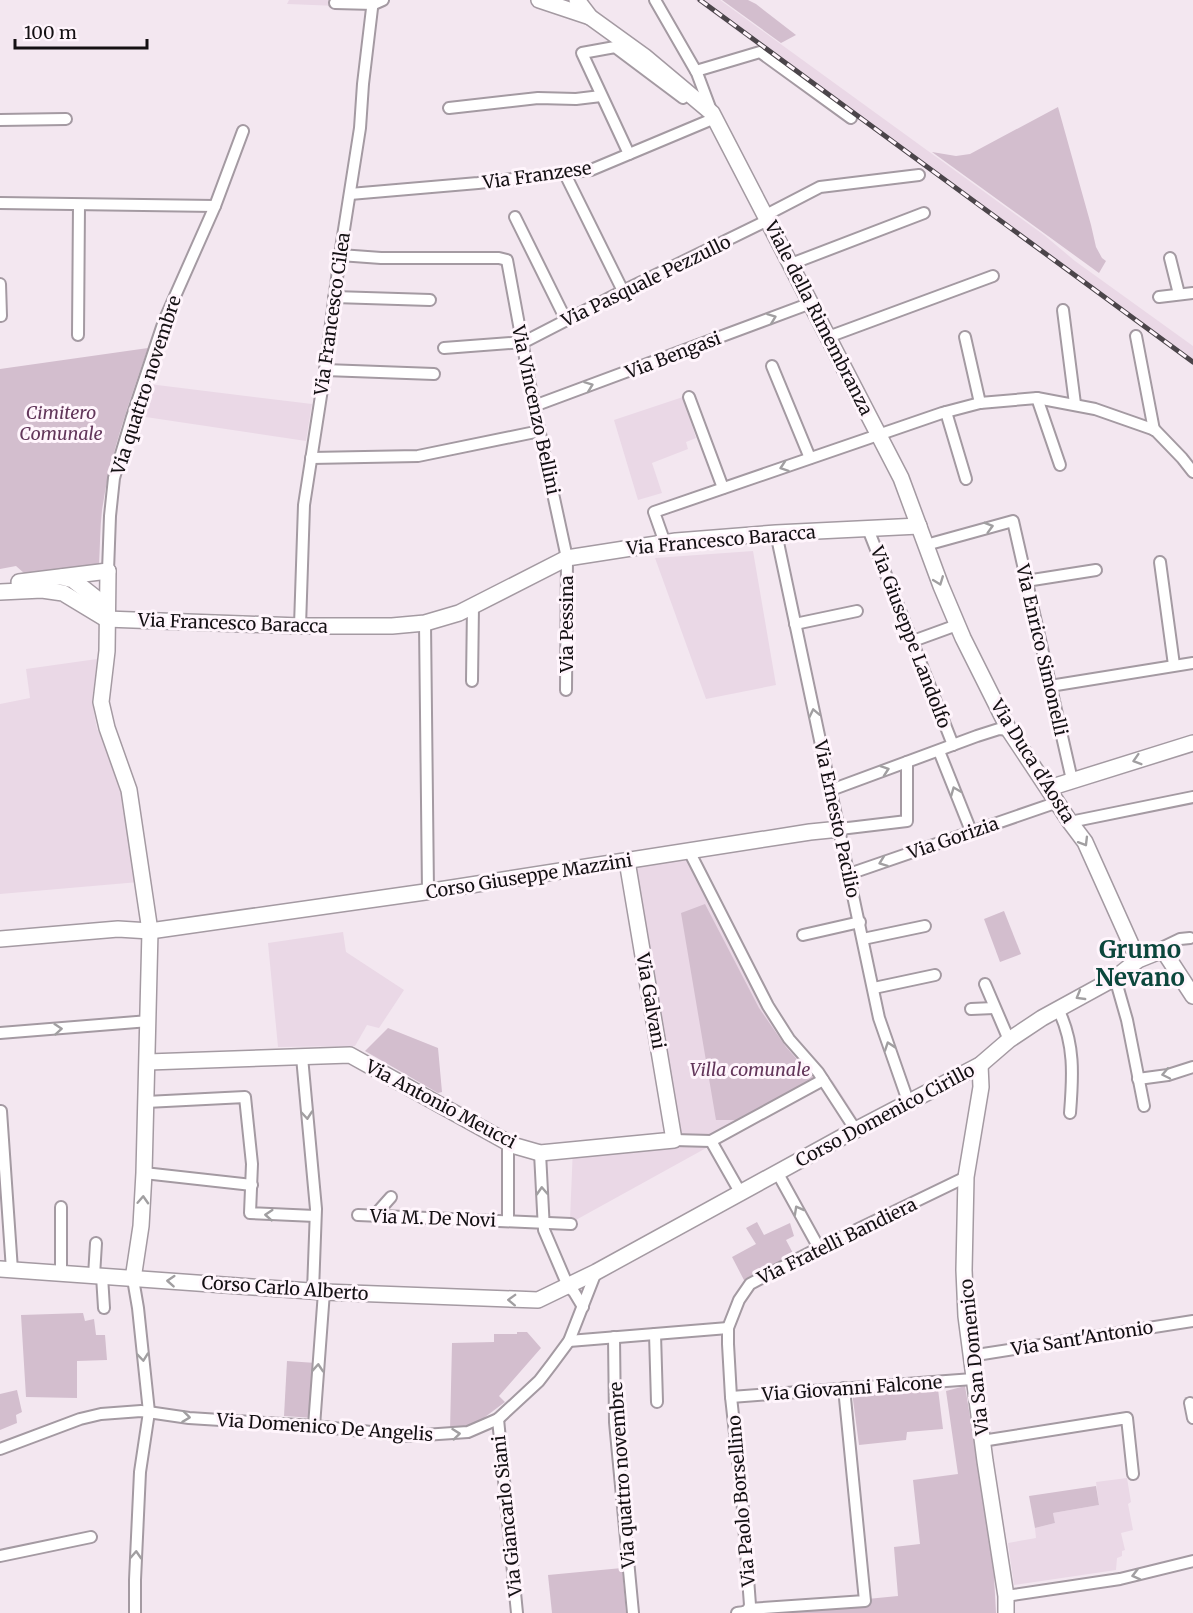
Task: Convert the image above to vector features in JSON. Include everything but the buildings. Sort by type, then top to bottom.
[{"type":"street","points":[[539,0],[590,17]]},
{"type":"street","name":"Viale della Rimembranza","points":[[577,0],[590,17],[644,56],[709,112]]},
{"type":"street","name":"Viale della Rimembranza","points":[[655,0],[696,71],[709,112],[767,218],[901,478],[919,526]]},
{"type":"street","points":[[335,3],[377,1]]},
{"type":"street","name":"Via Francesco Cilea","points":[[300,626],[304,505],[360,128],[363,84],[377,1]]},
{"type":"street","points":[[629,154],[582,53],[615,47],[686,100],[709,112]]},
{"type":"street","points":[[696,71],[760,51],[851,118]]},
{"type":"street","points":[[449,108],[538,98],[576,99],[601,96]]},
{"type":"street","name":"Via Franzese","points":[[350,194],[591,170],[629,154],[709,112]]},
{"type":"street","points":[[0,120],[66,119]]},
{"type":"street","name":"Via quattro novembre","points":[[108,572],[110,516],[117,467],[164,321],[215,206],[243,131]]},
{"type":"street","points":[[565,174],[623,291]]},
{"type":"street","name":"Via Pasquale Pezzullo","points":[[524,342],[767,218],[820,187],[919,175]]},
{"type":"street","points":[[0,203],[215,206]]},
{"type":"street","points":[[78,335],[80,205]]},
{"type":"street","points":[[791,264],[924,213]]},
{"type":"street","points":[[515,217],[566,320]]},
{"type":"street","name":"Via Vincenzo Bellini","points":[[340,255],[381,258],[499,258],[507,261],[520,333],[524,342],[534,406],[567,558]]},
{"type":"street","points":[[1170,258],[1179,294]]},
{"type":"street","points":[[828,338],[993,276]]},
{"type":"street","points":[[0,284],[1,316]]},
{"type":"street","points":[[1160,297],[1193,293]]},
{"type":"street","points":[[334,297],[430,300]]},
{"type":"street","name":"Via Bengasi","points":[[534,406],[811,303]]},
{"type":"street","points":[[1063,310],[1075,404]]},
{"type":"street","points":[[1136,336],[1154,430]]},
{"type":"street","points":[[966,337],[980,403]]},
{"type":"street","points":[[444,348],[524,342]]},
{"type":"street","points":[[772,366],[810,458]]},
{"type":"street","points":[[325,370],[434,374]]},
{"type":"street","points":[[689,398],[723,488]]},
{"type":"street","points":[[1037,398],[1060,465]]},
{"type":"street","points":[[665,543],[654,512],[946,412],[980,403],[1037,398],[1095,409],[1154,430],[1193,472]]},
{"type":"street","points":[[946,412],[966,479]]},
{"type":"street","points":[[311,458],[418,456],[540,432]]},
{"type":"street","name":"Via Enrico Simonelli","points":[[926,545],[1013,520],[1072,780]]},
{"type":"street","name":"Via Francesco Baracca","points":[[106,612],[300,626],[392,626],[425,623],[459,613],[567,558],[665,543],[776,533],[919,526]]},
{"type":"street","name":"Via Duca d'Aosta","points":[[919,526],[957,625],[1009,730],[1085,842],[1134,962]]},
{"type":"street","name":"Via Giuseppe Landolfo","points":[[868,529],[953,745]]},
{"type":"street","name":"Via Ernesto Pacilio","points":[[776,533],[879,1018],[908,1101]]},
{"type":"street","name":"Via Pessina","points":[[566,690],[567,558]]},
{"type":"street","points":[[1160,562],[1174,665]]},
{"type":"street","points":[[1026,581],[1096,570]]},
{"type":"street","points":[[0,584],[108,572]]},
{"type":"street","points":[[81,595],[108,572]]},
{"type":"street","points":[[108,572],[107,651],[101,702],[132,807],[150,931],[144,1173],[141,1226],[133,1279],[149,1412],[140,1472],[135,1613]]},
{"type":"street","points":[[60,576],[74,580],[81,595]]},
{"type":"street","points":[[0,592],[42,590],[81,595],[106,612]]},
{"type":"street","points":[[472,681],[473,606]]},
{"type":"street","points":[[795,624],[857,611]]},
{"type":"street","points":[[425,623],[428,891]]},
{"type":"street","points":[[913,641],[957,625]]},
{"type":"street","points":[[1050,686],[1193,663]]},
{"type":"street","points":[[831,790],[999,729],[1009,730]]},
{"type":"street","points":[[1049,788],[1193,743]]},
{"type":"street","points":[[939,751],[971,831]]},
{"type":"street","name":"Corso Giuseppe Mazzini","points":[[150,931],[810,832],[907,820],[907,762]]},
{"type":"street","points":[[1070,822],[1193,797]]},
{"type":"street","name":"Via Gorizia","points":[[849,874],[1058,802]]},
{"type":"street","points":[[689,851],[768,1006],[789,1038],[823,1080],[855,1130]]},
{"type":"street","name":"Via Galvani","points":[[627,861],[674,1140]]},
{"type":"street","points":[[803,935],[860,922]]},
{"type":"street","points":[[863,939],[925,926]]},
{"type":"street","points":[[0,939],[117,929],[150,931]]},
{"type":"street","points":[[1191,938],[1158,952],[1193,996]]},
{"type":"street","name":"Corso Domenico Cirillo","points":[[597,1271],[908,1101],[980,1065],[1009,1040],[1058,1009],[1115,978],[1134,962],[1158,952]]},
{"type":"street","points":[[874,988],[935,975]]},
{"type":"street","points":[[1115,978],[1127,1020],[1144,1106]]},
{"type":"street","points":[[985,984],[1009,1040]]},
{"type":"street","points":[[971,1009],[994,1008]]},
{"type":"street","points":[[1058,1009],[1067,1027],[1073,1053],[1070,1113]]},
{"type":"street","points":[[0,1033],[149,1021]]},
{"type":"street","name":"Via Antonio Meucci","points":[[148,1062],[350,1055],[508,1143],[540,1153],[674,1140],[711,1141]]},
{"type":"street","points":[[302,1057],[315,1216],[318,1292],[314,1426]]},
{"type":"street","name":"Via San Domenico","points":[[980,1065],[981,1087],[966,1177],[964,1270],[966,1316],[982,1441],[1009,1595],[1006,1613]]},
{"type":"street","points":[[1138,1079],[1168,1075],[1193,1067]]},
{"type":"street","points":[[740,1192],[711,1141],[823,1080]]},
{"type":"street","points":[[146,1102],[245,1097],[252,1185],[250,1213],[315,1216]]},
{"type":"street","points":[[1,1111],[6,1270]]},
{"type":"street","name":"Via M. De Novi","points":[[508,1143],[508,1221]]},
{"type":"street","points":[[540,1153],[544,1230],[568,1286],[583,1307]]},
{"type":"street","points":[[777,1172],[819,1248]]},
{"type":"street","points":[[144,1173],[252,1185]]},
{"type":"street","name":"Via Fratelli Bandiera","points":[[731,1397],[728,1328],[739,1300],[750,1284],[966,1177]]},
{"type":"street","points":[[375,1215],[392,1197]]},
{"type":"street","points":[[61,1207],[61,1273]]},
{"type":"street","name":"Via M. De Novi","points":[[358,1215],[544,1223]]},
{"type":"street","points":[[544,1223],[572,1224]]},
{"type":"street","points":[[96,1243],[98,1276],[104,1308]]},
{"type":"street","name":"Corso Carlo Alberto","points":[[6,1270],[318,1292],[528,1300],[547,1297],[597,1271]]},
{"type":"street","points":[[597,1271],[569,1341],[728,1328]]},
{"type":"street","name":"Via Sant'Antonio","points":[[970,1356],[1193,1321]]},
{"type":"street","points":[[655,1334],[657,1402]]},
{"type":"street","name":"Via quattro novembre","points":[[614,1337],[615,1422],[633,1613]]},
{"type":"street","name":"Via Domenico De Angelis","points":[[0,1449],[47,1430],[101,1414],[149,1412],[224,1421],[314,1426],[381,1434],[432,1436],[468,1432],[498,1419],[539,1381],[569,1341]]},
{"type":"street","name":"Via Giovanni Falcone","points":[[731,1397],[973,1379]]},
{"type":"street","points":[[737,1613],[745,1612],[749,1607],[865,1601],[844,1388]]},
{"type":"street","name":"Via Paolo Borsellino","points":[[731,1397],[742,1497],[749,1607]]},
{"type":"street","points":[[1190,1402],[1193,1418]]},
{"type":"street","points":[[982,1441],[1127,1418],[1133,1474]]},
{"type":"street","name":"Via Giancarlo Siani","points":[[498,1419],[517,1613]]},
{"type":"street","points":[[0,1556],[91,1537]]},
{"type":"street","points":[[1009,1595],[1120,1579],[1193,1561]]},
{"type":"shaded area","points":[[289,0],[364,0],[364,7],[287,4]]},
{"type":"shaded area","points":[[695,0],[720,0],[1044,235],[1075,261],[1193,346],[1193,364]]},
{"type":"shaded area","points":[[149,384],[312,404],[306,441],[139,416]]},
{"type":"shaded area","points":[[683,397],[696,438],[686,442],[688,449],[652,463],[662,493],[638,500],[614,420]]},
{"type":"shaded area","points":[[753,551],[776,685],[706,699],[655,558]]},
{"type":"shaded area","points":[[97,659],[92,701],[97,729],[116,764],[139,882],[0,894],[0,704],[30,698],[26,669]]},
{"type":"shaded area","points":[[695,853],[763,989],[794,1039],[816,1067],[833,1081],[860,1123],[850,1128],[825,1085],[718,1141],[741,1183],[708,1147],[574,1221],[570,1220],[573,1147],[664,1135],[665,1133],[622,865]]},
{"type":"shaded area","points":[[343,932],[346,952],[404,990],[379,1028],[367,1025],[355,1046],[278,1047],[268,943]]},
{"type":"shaded area","points":[[1127,1478],[1131,1502],[1128,1504],[1133,1530],[1121,1533],[1125,1550],[1122,1551],[1122,1556],[1117,1558],[1116,1570],[1014,1585],[1008,1543],[1036,1538],[1035,1528],[1055,1523],[1053,1513],[1099,1505],[1096,1482]]},
{"type":"green space","points":[[722,0],[748,0],[796,35],[781,43]]},
{"type":"green space","points":[[1058,107],[1096,247],[1106,261],[1099,273],[932,152],[956,156],[970,154]]},
{"type":"green space","name":"Cimitero Comunale","points":[[148,348],[110,468],[102,510],[99,566],[24,573],[16,566],[0,569],[0,369]]},
{"type":"green space","name":"Villa comunale","points":[[705,904],[759,1008],[786,1047],[817,1082],[739,1120],[716,1120],[681,913]]},
{"type":"green space","points":[[1004,911],[1021,954],[1000,962],[984,919]]},
{"type":"green space","points":[[388,1028],[438,1048],[442,1092],[438,1093],[365,1051]]},
{"type":"green space","points":[[757,1222],[764,1235],[790,1223],[794,1236],[786,1240],[795,1257],[772,1265],[745,1282],[732,1257],[756,1244],[746,1228]]},
{"type":"green space","points":[[83,1313],[85,1321],[94,1319],[96,1335],[105,1335],[107,1360],[77,1361],[77,1398],[26,1397],[21,1315]]},
{"type":"green space","points":[[517,1332],[527,1332],[541,1348],[499,1396],[505,1402],[477,1423],[450,1431],[452,1343],[494,1342],[494,1334],[517,1334]]},
{"type":"green space","points":[[287,1361],[316,1363],[313,1418],[284,1416]]},
{"type":"green space","points":[[965,1386],[993,1558],[996,1613],[743,1613],[753,1610],[898,1596],[894,1547],[920,1544],[913,1480],[958,1474],[946,1391]]},
{"type":"green space","points":[[938,1389],[943,1429],[907,1432],[906,1440],[859,1445],[852,1392]]},
{"type":"green space","points":[[17,1390],[22,1412],[16,1415],[17,1423],[0,1430],[0,1394]]},
{"type":"green space","points":[[1096,1486],[1099,1505],[1053,1513],[1055,1523],[1035,1528],[1029,1496]]},
{"type":"green space","points":[[622,1568],[626,1613],[552,1613],[548,1575]]},
{"type":"railway","points":[[700,0],[1193,362]]},
{"type":"district","name":"Grumo Nevano","points":[[1140,963]]}]
